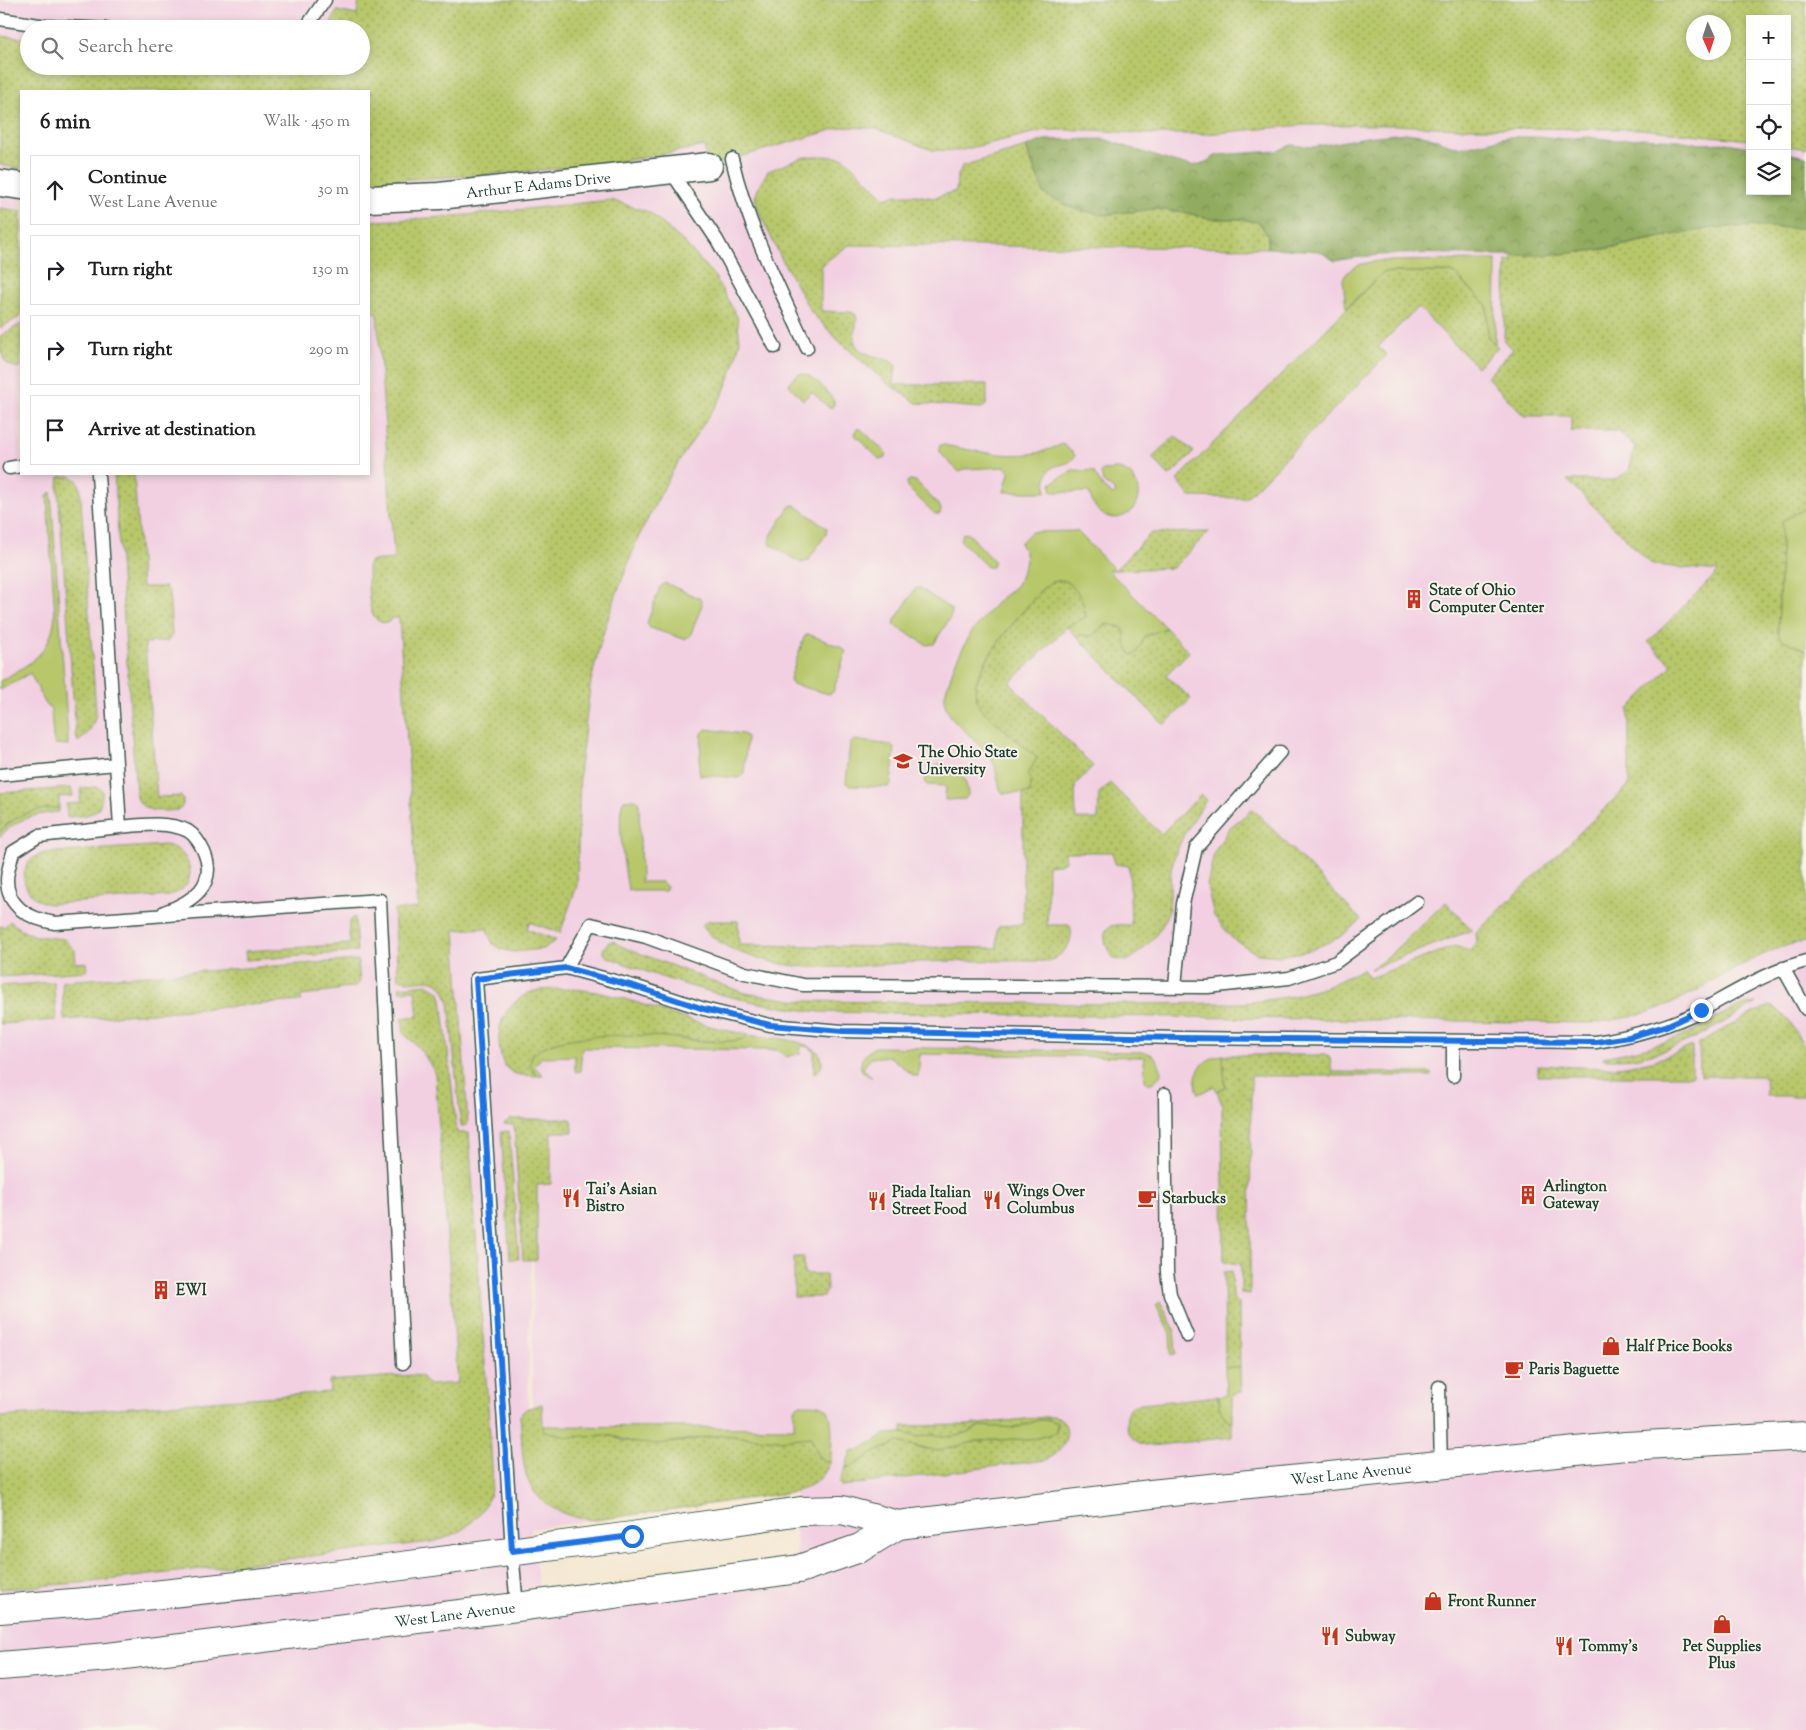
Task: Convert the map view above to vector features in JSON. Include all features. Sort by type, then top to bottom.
[{"type":"main road","name":"West Lane Avenue","points":[[0,1609],[97,1601],[302,1579],[632,1536],[801,1511],[842,1510],[898,1525],[1151,1494],[1626,1446],[1806,1436]]},
{"type":"main road","name":"West Lane Avenue","points":[[0,1666],[108,1657],[517,1607],[799,1569],[860,1548],[898,1525]]},
{"type":"street","name":"Arthur E Adams Drive","points":[[370,199],[439,196],[720,163]]},
{"type":"street","points":[[0,183],[20,186]]},
{"type":"lane","points":[[311,20],[325,0]]},
{"type":"lane","points":[[0,19],[20,22]]},
{"type":"lane","points":[[720,163],[738,186],[807,348]]},
{"type":"lane","points":[[670,170],[717,240],[775,347]]},
{"type":"lane","points":[[98,475],[120,827]]},
{"type":"lane","points":[[1175,986],[1183,904],[1196,848],[1280,752]]},
{"type":"lane","points":[[0,776],[116,764]]},
{"type":"lane","points":[[150,916],[175,908],[193,898],[205,883],[208,869],[206,857],[200,841],[188,832],[172,826],[144,825],[39,836],[13,852],[7,879],[10,896],[22,912],[37,920],[55,923],[380,900],[403,1363]]},
{"type":"lane","points":[[566,968],[591,924],[646,937],[745,973],[803,985],[1208,987],[1289,978],[1336,962],[1417,902]]},
{"type":"lane","points":[[517,1607],[476,979],[566,968],[637,987],[704,1009],[770,1025],[843,1031],[1179,1038],[1596,1042],[1629,1037],[1666,1026],[1701,1010],[1741,987],[1783,968],[1806,961]]},
{"type":"lane","points":[[1783,968],[1806,1009]]},
{"type":"lane","points":[[1453,1041],[1453,1076]]},
{"type":"lane","points":[[1165,1094],[1167,1272],[1170,1294],[1187,1336]]},
{"type":"lane","points":[[1439,1387],[1441,1465]]},
{"type":"shaded area","name":"The Ohio State University","points":[[0,0],[1806,0],[1806,1730],[0,1730]],"holes":[[[535,1119],[531,1502],[528,1391]],[[794,1493],[798,1569],[541,1603],[531,1529]]]},
{"type":"green space","points":[[359,0],[1806,0],[1806,149],[1791,147],[1791,15],[1746,15],[1746,140],[1640,129],[1303,125],[1205,134],[1045,130],[958,151],[932,150],[874,128],[842,127],[709,166],[704,146],[603,164],[469,176],[370,181],[370,90],[20,90],[20,169],[0,165],[0,36],[20,38],[20,75],[370,75],[370,20],[332,20],[337,11],[357,15]]},
{"type":"green space","points":[[1406,133],[1427,136],[1456,147],[1469,146],[1507,137],[1564,139],[1584,137],[1617,140],[1643,138],[1679,140],[1700,144],[1727,143],[1746,146],[1746,195],[1791,195],[1791,154],[1806,157],[1806,228],[1738,226],[1715,228],[1601,249],[1562,254],[1392,254],[1335,261],[1319,251],[1268,248],[1268,235],[1258,222],[1237,219],[1210,219],[1183,212],[1154,209],[1102,215],[1074,209],[1044,194],[1026,147],[1044,140],[1104,139],[1173,162],[1193,166],[1206,162],[1217,155],[1277,151],[1291,145],[1313,147],[1366,137]]},
{"type":"green space","points":[[1026,147],[1036,175],[1102,215],[1154,209],[1183,212],[1210,219],[1237,219],[1258,222],[1268,235],[1268,248],[849,245],[821,265],[821,311],[851,312],[856,315],[855,343],[863,352],[892,362],[896,366],[894,385],[987,384],[987,402],[981,408],[917,403],[888,384],[840,342],[811,312],[780,256],[758,210],[755,197],[760,184],[768,171],[804,157],[825,156],[844,158],[885,198],[896,195],[916,195],[933,198],[956,191],[957,178],[962,166]]},
{"type":"green space","points":[[611,200],[649,212],[685,243],[715,277],[737,316],[740,341],[734,366],[722,396],[672,472],[638,538],[602,637],[591,681],[580,767],[577,886],[560,933],[529,922],[527,929],[556,940],[543,949],[513,952],[501,949],[493,944],[486,928],[455,930],[468,1124],[461,1127],[449,1002],[445,991],[434,981],[406,981],[398,978],[394,910],[418,908],[399,618],[391,618],[389,622],[381,622],[375,618],[369,602],[368,592],[368,565],[370,561],[394,559],[377,312],[370,312],[370,221],[460,216]]},
{"type":"green space","points":[[0,208],[20,211],[20,317],[0,328]]},
{"type":"green space","points":[[1766,226],[1806,228],[1806,508],[1782,522],[1778,633],[1782,639],[1806,650],[1806,941],[1773,950],[1757,957],[1670,1004],[1625,1018],[1591,1023],[820,1012],[765,1004],[711,992],[658,976],[606,956],[603,951],[608,943],[613,941],[623,947],[744,993],[800,1001],[1112,1004],[1245,1003],[1294,996],[1326,987],[1363,969],[1369,978],[1455,946],[1470,951],[1477,942],[1476,933],[1629,785],[1629,709],[1672,665],[1648,642],[1719,571],[1652,565],[1567,480],[1614,480],[1629,471],[1635,446],[1618,431],[1571,431],[1571,416],[1524,416],[1487,377],[1513,349],[1504,341],[1506,261],[1513,261],[1513,255],[1561,254],[1607,249],[1718,227]]},
{"type":"green space","points":[[1496,260],[1495,344],[1488,337],[1487,305],[1453,272],[1383,272],[1346,308],[1343,279],[1350,270],[1359,265],[1380,261]]},
{"type":"green space","points":[[1383,272],[1453,272],[1487,305],[1488,337],[1498,347],[1477,367],[1418,307],[1378,347],[1387,355],[1246,498],[1190,497],[1177,480]]},
{"type":"green space","points":[[20,325],[20,367],[10,365],[3,358],[0,336]]},
{"type":"green space","points":[[799,374],[804,374],[814,379],[834,400],[834,405],[828,407],[812,392],[803,400],[789,385],[791,380]]},
{"type":"green space","points":[[860,428],[887,454],[885,459],[879,459],[855,435],[857,429]]},
{"type":"green space","points":[[1175,436],[1194,452],[1170,476],[1152,458]]},
{"type":"green space","points":[[1063,444],[1075,455],[1070,462],[1049,470],[1046,479],[1046,492],[1004,492],[1009,473],[1005,467],[964,469],[959,472],[939,452],[940,445],[944,445],[1014,455],[1040,452]]},
{"type":"green space","points":[[1117,469],[1125,471],[1132,476],[1138,493],[1136,504],[1130,512],[1122,516],[1113,518],[1103,514],[1095,506],[1089,492],[1052,492],[1051,484],[1072,470],[1093,471],[1103,487],[1113,495],[1116,492],[1103,482],[1101,473],[1103,470]]},
{"type":"green space","points":[[114,475],[134,475],[142,587],[165,587],[169,591],[172,635],[168,641],[145,643],[157,797],[181,796],[183,805],[179,810],[159,811],[147,809],[142,806],[136,794]]},
{"type":"green space","points":[[70,476],[77,480],[80,486],[96,711],[91,728],[78,742],[76,736],[58,488],[59,477]]},
{"type":"green space","points":[[910,480],[916,481],[941,508],[940,514],[935,514],[907,487],[907,482]]},
{"type":"green space","points":[[51,492],[68,745],[55,744],[51,710],[45,703],[30,673],[0,690],[0,681],[30,663],[44,649],[52,629],[55,616],[47,495]]},
{"type":"green space","points":[[792,505],[795,505],[827,528],[826,534],[808,561],[801,563],[769,542],[770,537]]},
{"type":"green space","points":[[1806,508],[1806,650],[1781,639],[1778,633],[1782,521]]},
{"type":"green space","points":[[1077,531],[1115,570],[1108,570],[1166,628],[1145,636],[1137,653],[1131,655],[1126,644],[1125,632],[1121,627],[1107,624],[1091,636],[1080,635],[1077,637],[1067,627],[1086,617],[1080,596],[1064,580],[1052,582],[1042,589],[1014,622],[986,660],[976,684],[979,707],[1037,758],[1028,774],[1031,782],[1030,793],[1003,793],[1000,789],[995,766],[990,756],[951,717],[945,705],[945,694],[955,663],[971,633],[997,602],[1017,585],[1026,562],[1025,552],[1020,543],[1031,532]]},
{"type":"green space","points":[[1209,532],[1173,568],[1115,570],[1151,533]]},
{"type":"green space","points":[[963,533],[969,534],[994,561],[992,567],[987,567],[960,540]]},
{"type":"green space","points":[[1064,580],[1080,596],[1086,617],[1067,627],[1010,683],[1093,766],[1075,785],[1076,819],[1098,819],[1099,793],[1110,783],[1161,834],[1201,795],[1206,800],[1186,831],[1174,857],[1167,916],[1159,931],[1141,951],[1127,961],[1114,959],[1105,942],[1105,933],[1111,926],[1131,925],[1129,866],[1115,864],[1112,852],[1065,852],[1065,861],[1060,864],[1048,865],[1047,925],[1070,925],[1071,931],[1068,946],[1050,961],[936,961],[835,967],[794,966],[772,962],[736,951],[724,945],[707,932],[702,926],[706,921],[738,921],[739,945],[997,948],[997,929],[1000,926],[1023,924],[1023,794],[1030,793],[1031,782],[1028,774],[1037,758],[979,707],[975,687],[980,672],[987,660],[1014,622],[1042,589],[1052,582]]},
{"type":"green space","points":[[665,583],[701,599],[702,605],[690,636],[684,639],[650,628],[647,623],[660,587]]},
{"type":"green space","points":[[916,588],[920,588],[952,610],[951,616],[934,644],[927,645],[894,625],[895,620]]},
{"type":"green space","points":[[1108,624],[1121,627],[1125,631],[1126,644],[1140,647],[1145,636],[1166,628],[1189,652],[1166,675],[1191,699],[1164,725],[1077,637],[1080,635],[1091,636]]},
{"type":"green space","points":[[808,634],[843,648],[846,652],[833,692],[829,694],[792,684],[790,679],[804,637]]},
{"type":"green space","points":[[706,729],[743,734],[747,737],[744,773],[739,778],[700,775],[702,734]]},
{"type":"green space","points":[[854,740],[891,745],[895,748],[891,784],[889,787],[850,786],[846,783],[850,744]]},
{"type":"green space","points":[[941,764],[958,773],[964,779],[968,793],[965,799],[945,800],[946,786],[927,785],[925,783],[924,780],[937,765]]},
{"type":"green space","points":[[97,787],[102,790],[102,799],[97,810],[88,815],[67,817],[66,804],[80,803],[81,788]]},
{"type":"green space","points":[[71,788],[73,796],[59,797],[59,808],[44,809],[9,822],[0,832],[0,793]]},
{"type":"green space","points":[[635,799],[639,803],[641,882],[662,882],[667,887],[665,891],[631,891],[628,889],[620,816],[624,800]]},
{"type":"green space","points":[[59,808],[59,812],[42,814],[20,821],[0,837],[0,832],[20,816],[34,811]]},
{"type":"green space","points":[[1253,809],[1361,920],[1340,937],[1311,950],[1281,956],[1257,954],[1232,938],[1214,916],[1207,886],[1214,853],[1229,828]]},
{"type":"green space","points":[[165,845],[172,847],[182,854],[189,865],[190,872],[186,885],[178,892],[169,896],[50,904],[40,901],[32,895],[24,880],[28,863],[35,857],[45,853]]},
{"type":"green space","points":[[1446,902],[1472,930],[1371,969],[1385,959]]},
{"type":"green space","points":[[355,917],[357,952],[246,960],[245,951],[350,944],[349,925]]},
{"type":"green space","points":[[10,921],[21,930],[35,936],[64,939],[75,950],[76,963],[86,962],[87,971],[0,977],[0,926],[4,927]]},
{"type":"green space","points":[[358,960],[360,982],[355,987],[338,988],[338,990],[320,992],[320,994],[301,996],[301,1001],[64,1020],[62,981]]},
{"type":"green space","points":[[54,982],[56,1020],[0,1024],[0,986]]},
{"type":"green space","points":[[427,984],[440,992],[442,999],[457,1133],[469,1133],[492,1465],[492,1485],[489,1496],[478,1515],[461,1530],[430,1542],[91,1582],[0,1589],[0,1417],[330,1392],[329,1381],[412,1375],[421,1376],[429,1385],[458,1383],[435,1074],[422,1052],[404,1034],[402,1018],[418,1016],[415,990],[400,991],[399,987]]},
{"type":"green space","points":[[572,989],[612,996],[703,1024],[748,1035],[744,1039],[717,1041],[611,1036],[577,1042],[532,1055],[532,1070],[537,1076],[513,1073],[504,1064],[499,1044],[502,1020],[507,1012],[516,1001],[528,993],[540,990]]},
{"type":"green space","points":[[1756,1003],[1696,1037],[1664,1050],[1631,1058],[1604,1059],[1603,1057],[1664,1042],[1699,1028],[1740,1006]]},
{"type":"green space","points":[[1771,1006],[1789,1021],[1806,1049],[1806,1096],[1766,1096],[1765,1076],[1700,1076],[1699,1043],[1753,1013]]},
{"type":"green space","points":[[629,1035],[718,1042],[736,1041],[744,1039],[748,1035],[802,1043],[819,1053],[822,1061],[821,1067],[814,1073],[814,1051],[807,1046],[800,1047],[801,1053],[786,1057],[778,1050],[582,1048],[580,1071],[576,1072],[575,1070],[575,1056],[542,1057],[534,1066],[543,1075],[537,1076],[530,1065],[532,1055],[544,1047],[575,1038]]},
{"type":"green space","points":[[1692,1046],[1692,1076],[1538,1076],[1538,1065],[1625,1066],[1658,1059]]},
{"type":"green space","points":[[875,1047],[1143,1052],[1157,1059],[1161,1075],[1154,1082],[1148,1084],[1145,1080],[1144,1057],[920,1054],[918,1076],[914,1076],[889,1056],[871,1058],[863,1068],[872,1077],[862,1071],[861,1062],[866,1054]]},
{"type":"green space","points":[[1223,1055],[1326,1055],[1330,1058],[1332,1072],[1431,1073],[1431,1076],[1251,1076],[1250,1294],[1241,1293],[1241,1264],[1224,1262],[1222,1105],[1217,1091],[1225,1087]]},
{"type":"green space","points":[[1223,1055],[1225,1087],[1217,1091],[1214,1086],[1199,1094],[1196,1080],[1200,1068],[1209,1059]]},
{"type":"green space","points":[[510,1119],[572,1120],[573,1132],[551,1132],[551,1184],[537,1185],[537,1260],[523,1260],[514,1125],[504,1124]]},
{"type":"green space","points":[[509,1131],[519,1259],[510,1259],[501,1132]]},
{"type":"green space","points":[[794,1257],[804,1257],[804,1274],[826,1274],[827,1290],[823,1297],[794,1297]]},
{"type":"green space","points":[[1232,1271],[1233,1298],[1239,1303],[1240,1367],[1225,1367],[1224,1272]]},
{"type":"green space","points":[[1160,1302],[1174,1328],[1176,1354],[1171,1355],[1170,1334],[1156,1305]]},
{"type":"green space","points":[[1225,1367],[1240,1367],[1241,1392],[1232,1394],[1232,1423],[1223,1415],[1218,1397],[1226,1395]]},
{"type":"green space","points":[[1218,1396],[1223,1415],[1232,1423],[1232,1437],[1151,1446],[1136,1441],[1129,1433],[1127,1418],[1133,1405]]},
{"type":"green space","points":[[542,1404],[545,1431],[587,1436],[612,1436],[624,1441],[678,1442],[722,1435],[779,1440],[811,1437],[819,1457],[830,1463],[815,1482],[794,1492],[596,1520],[574,1517],[553,1508],[536,1494],[530,1485],[524,1467],[520,1415],[526,1409]]},
{"type":"green space","points":[[800,1404],[821,1405],[827,1409],[831,1419],[832,1434],[830,1463],[819,1457],[811,1437],[780,1440],[722,1435],[658,1444],[636,1443],[601,1435],[568,1437],[544,1431],[543,1426],[794,1428],[794,1409]]},
{"type":"green space","points":[[1054,1416],[1060,1418],[1066,1426],[1065,1442],[1055,1455],[1046,1460],[841,1486],[839,1483],[846,1467],[853,1466],[873,1453],[899,1442],[926,1449],[950,1448],[977,1441],[1029,1440],[1056,1433],[1057,1423],[1049,1420],[1039,1420],[1015,1428],[981,1426],[961,1435],[951,1437],[934,1435],[919,1437],[903,1433],[903,1426],[968,1425]]},
{"type":"green space","points":[[1039,1420],[1049,1420],[1057,1423],[1056,1433],[1029,1440],[977,1441],[938,1451],[899,1442],[873,1453],[853,1466],[846,1467],[851,1451],[861,1449],[886,1434],[903,1433],[919,1437],[934,1435],[951,1437],[961,1435],[981,1426],[1015,1428]]},
{"type":"place","name":"State of Ohio Computer Center","points":[[1414,599]]},
{"type":"place","name":"The Ohio State University","points":[[903,761]]},
{"type":"place","name":"Arlington Gateway","points":[[1528,1195]]},
{"type":"place","name":"Tai's Asian Bistro","points":[[571,1198]]},
{"type":"place","name":"Starbucks","points":[[1147,1198]]},
{"type":"place","name":"Wings Over Columbus","points":[[992,1200]]},
{"type":"place","name":"Piada Italian Street Food","points":[[877,1201]]},
{"type":"place","name":"EWI","points":[[161,1290]]},
{"type":"place","name":"Half Price Books","points":[[1611,1346]]},
{"type":"place","name":"Paris Baguette","points":[[1514,1369]]},
{"type":"place","name":"Front Runner","points":[[1433,1601]]},
{"type":"place","name":"Pet Supplies Plus","points":[[1722,1624]]},
{"type":"place","name":"Subway","points":[[1330,1636]]},
{"type":"place","name":"Tommy's","points":[[1564,1646]]},
{"type":"route","points":[[632,1536],[512,1551],[476,979],[566,968],[637,987],[704,1009],[770,1025],[843,1031],[1179,1038],[1596,1042],[1629,1037],[1666,1026],[1701,1010]]}]
